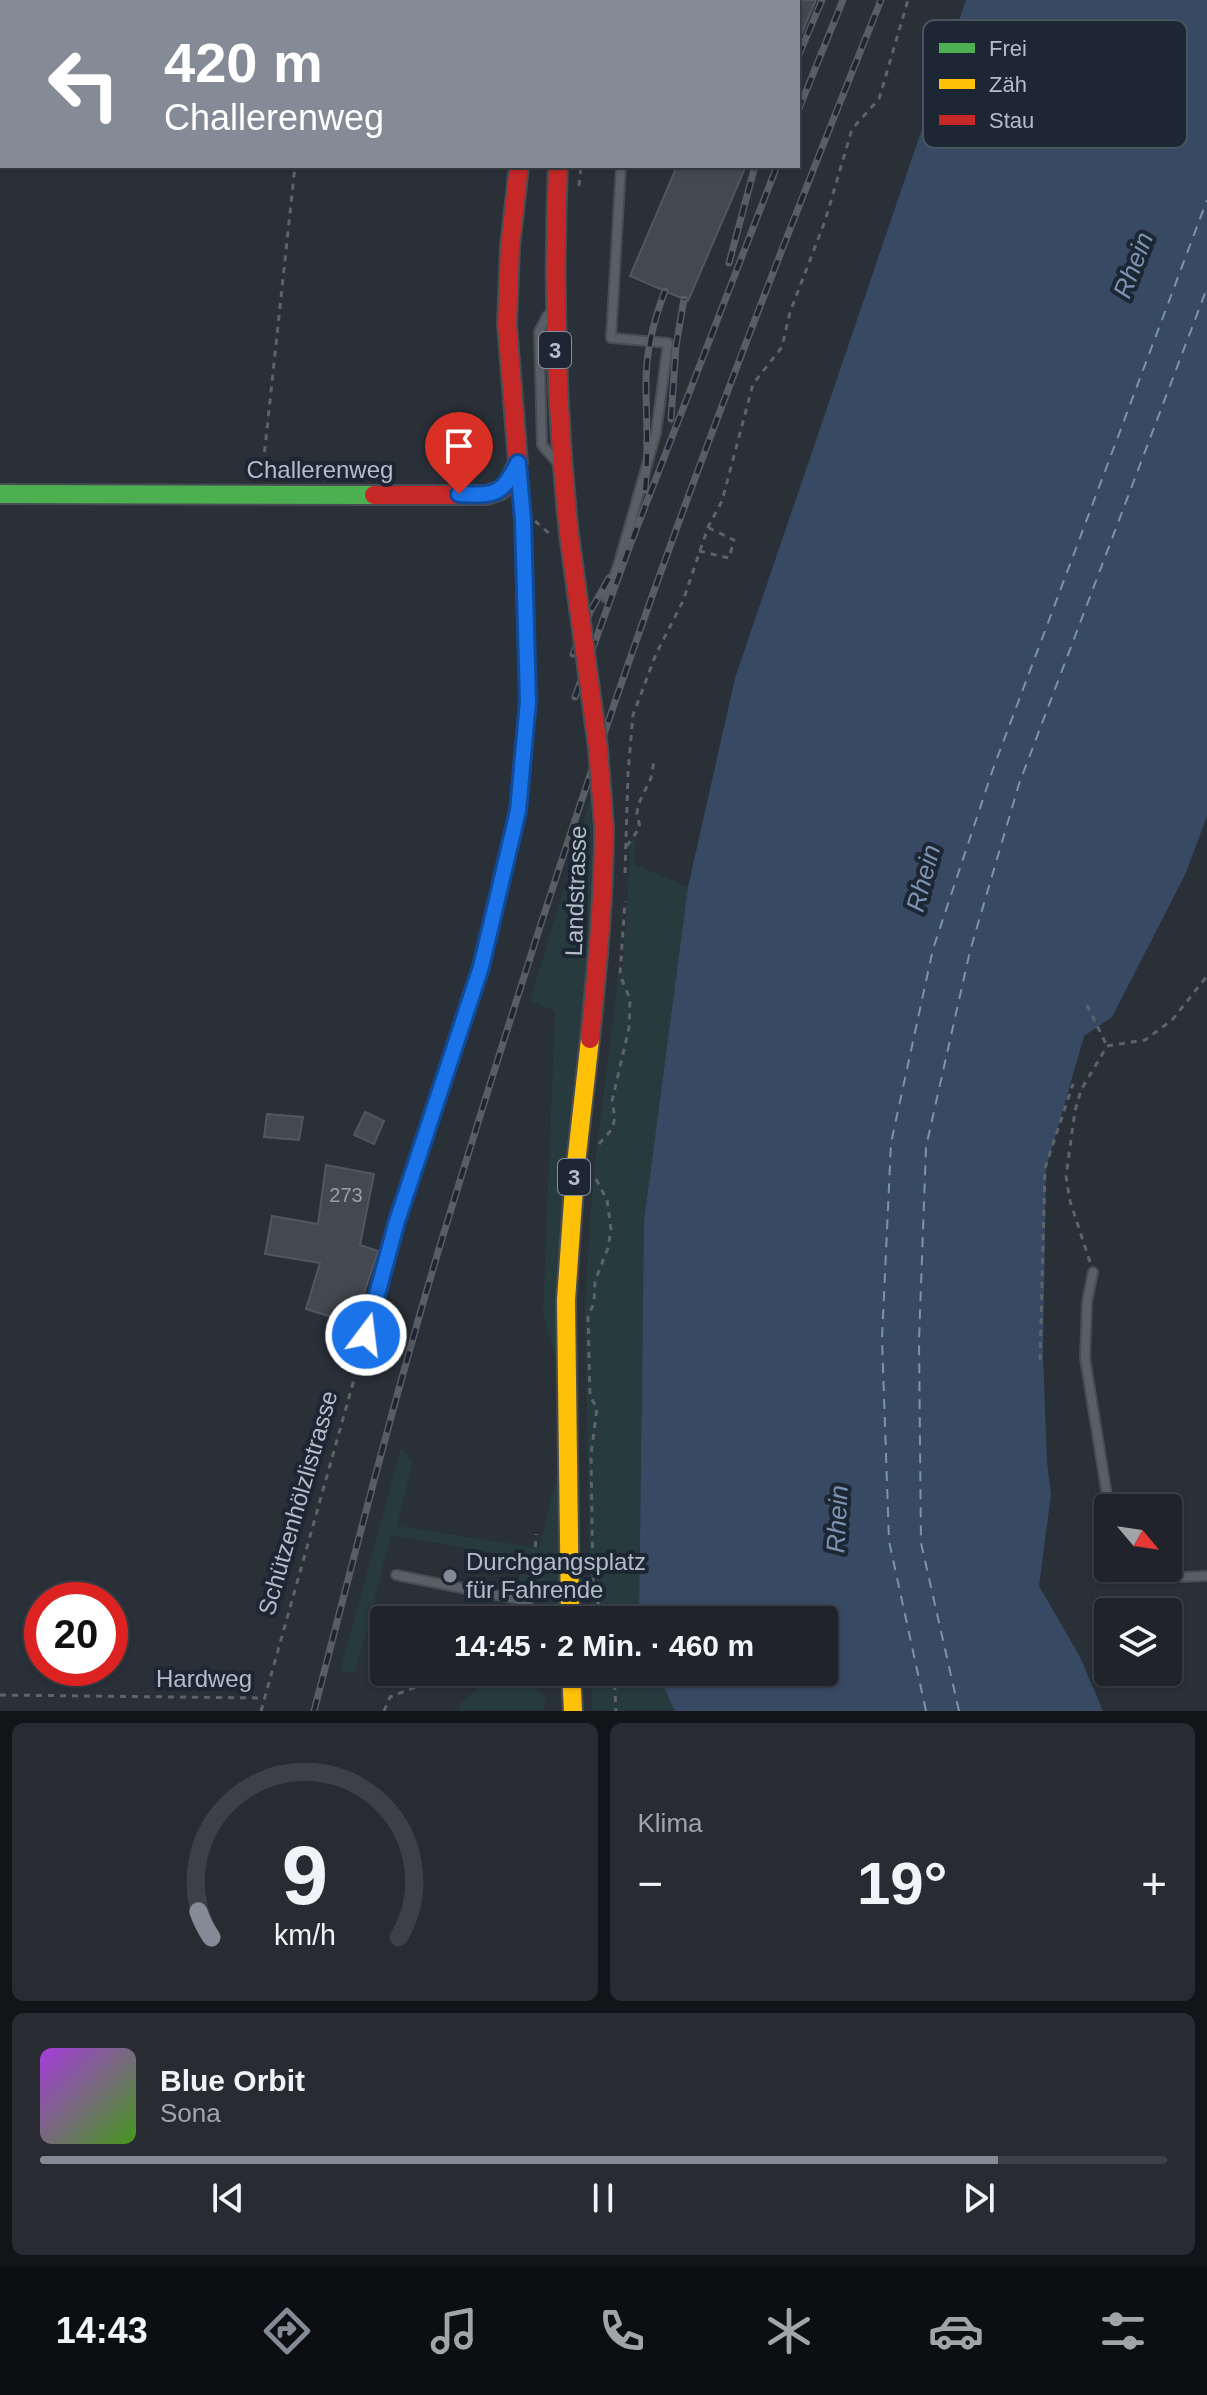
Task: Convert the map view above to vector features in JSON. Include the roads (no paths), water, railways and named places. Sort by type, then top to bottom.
[{"type":"main road","points":[[518,463],[507,324],[510,247],[519,168]]},
{"type":"main road","name":"Landstrasse","points":[[558,168],[554,302],[561,467],[560,535],[598,748],[604,827],[601,934],[575,1173],[566,1300],[570,1606]]},
{"type":"main road","name":"Challerenweg","points":[[0,494],[487,495],[508,484],[518,463]]},
{"type":"main road","points":[[572,1686],[573,1711]]},
{"type":"lane","points":[[606,598],[656,433],[668,343],[611,338],[621,168]]},
{"type":"lane","name":"Schützenhölzlistrasse","points":[[358,1364],[397,1221],[481,967],[518,811],[528,701],[523,520],[518,463]]},
{"type":"lane","points":[[1093,1272],[1087,1302],[1085,1358],[1107,1494]]},
{"type":"lane","points":[[396,1575],[517,1599],[529,1606]]},
{"type":"lane","points":[[1182,1577],[1207,1576]]},
{"type":"water","name":"Rhein","points":[[966,0],[1207,0],[1207,816],[1185,875],[1112,1017],[1084,1036],[1046,1169],[1043,1354],[1051,1494],[1039,1586],[1080,1657],[1103,1711],[675,1711],[663,1686],[838,1686],[838,1606],[639,1606],[644,1221],[688,887],[735,678],[923,126],[923,148],[1187,148],[1187,20],[959,20]]},
{"type":"railway","points":[[800,52],[822,0]]},
{"type":"railway","points":[[800,106],[843,0]]},
{"type":"railway","points":[[314,1711],[442,1239],[581,801],[722,405],[881,0]]},
{"type":"railway","points":[[729,263],[754,168]]},
{"type":"railway","points":[[575,697],[629,548],[776,168]]},
{"type":"railway","points":[[645,490],[647,360],[665,291]]},
{"type":"railway","points":[[671,419],[676,346],[684,299]]},
{"type":"railway","points":[[573,654],[591,610],[609,578]]},
{"type":"place","name":"Durchgangsplatz für Fahrende","points":[[450,1576]]}]
